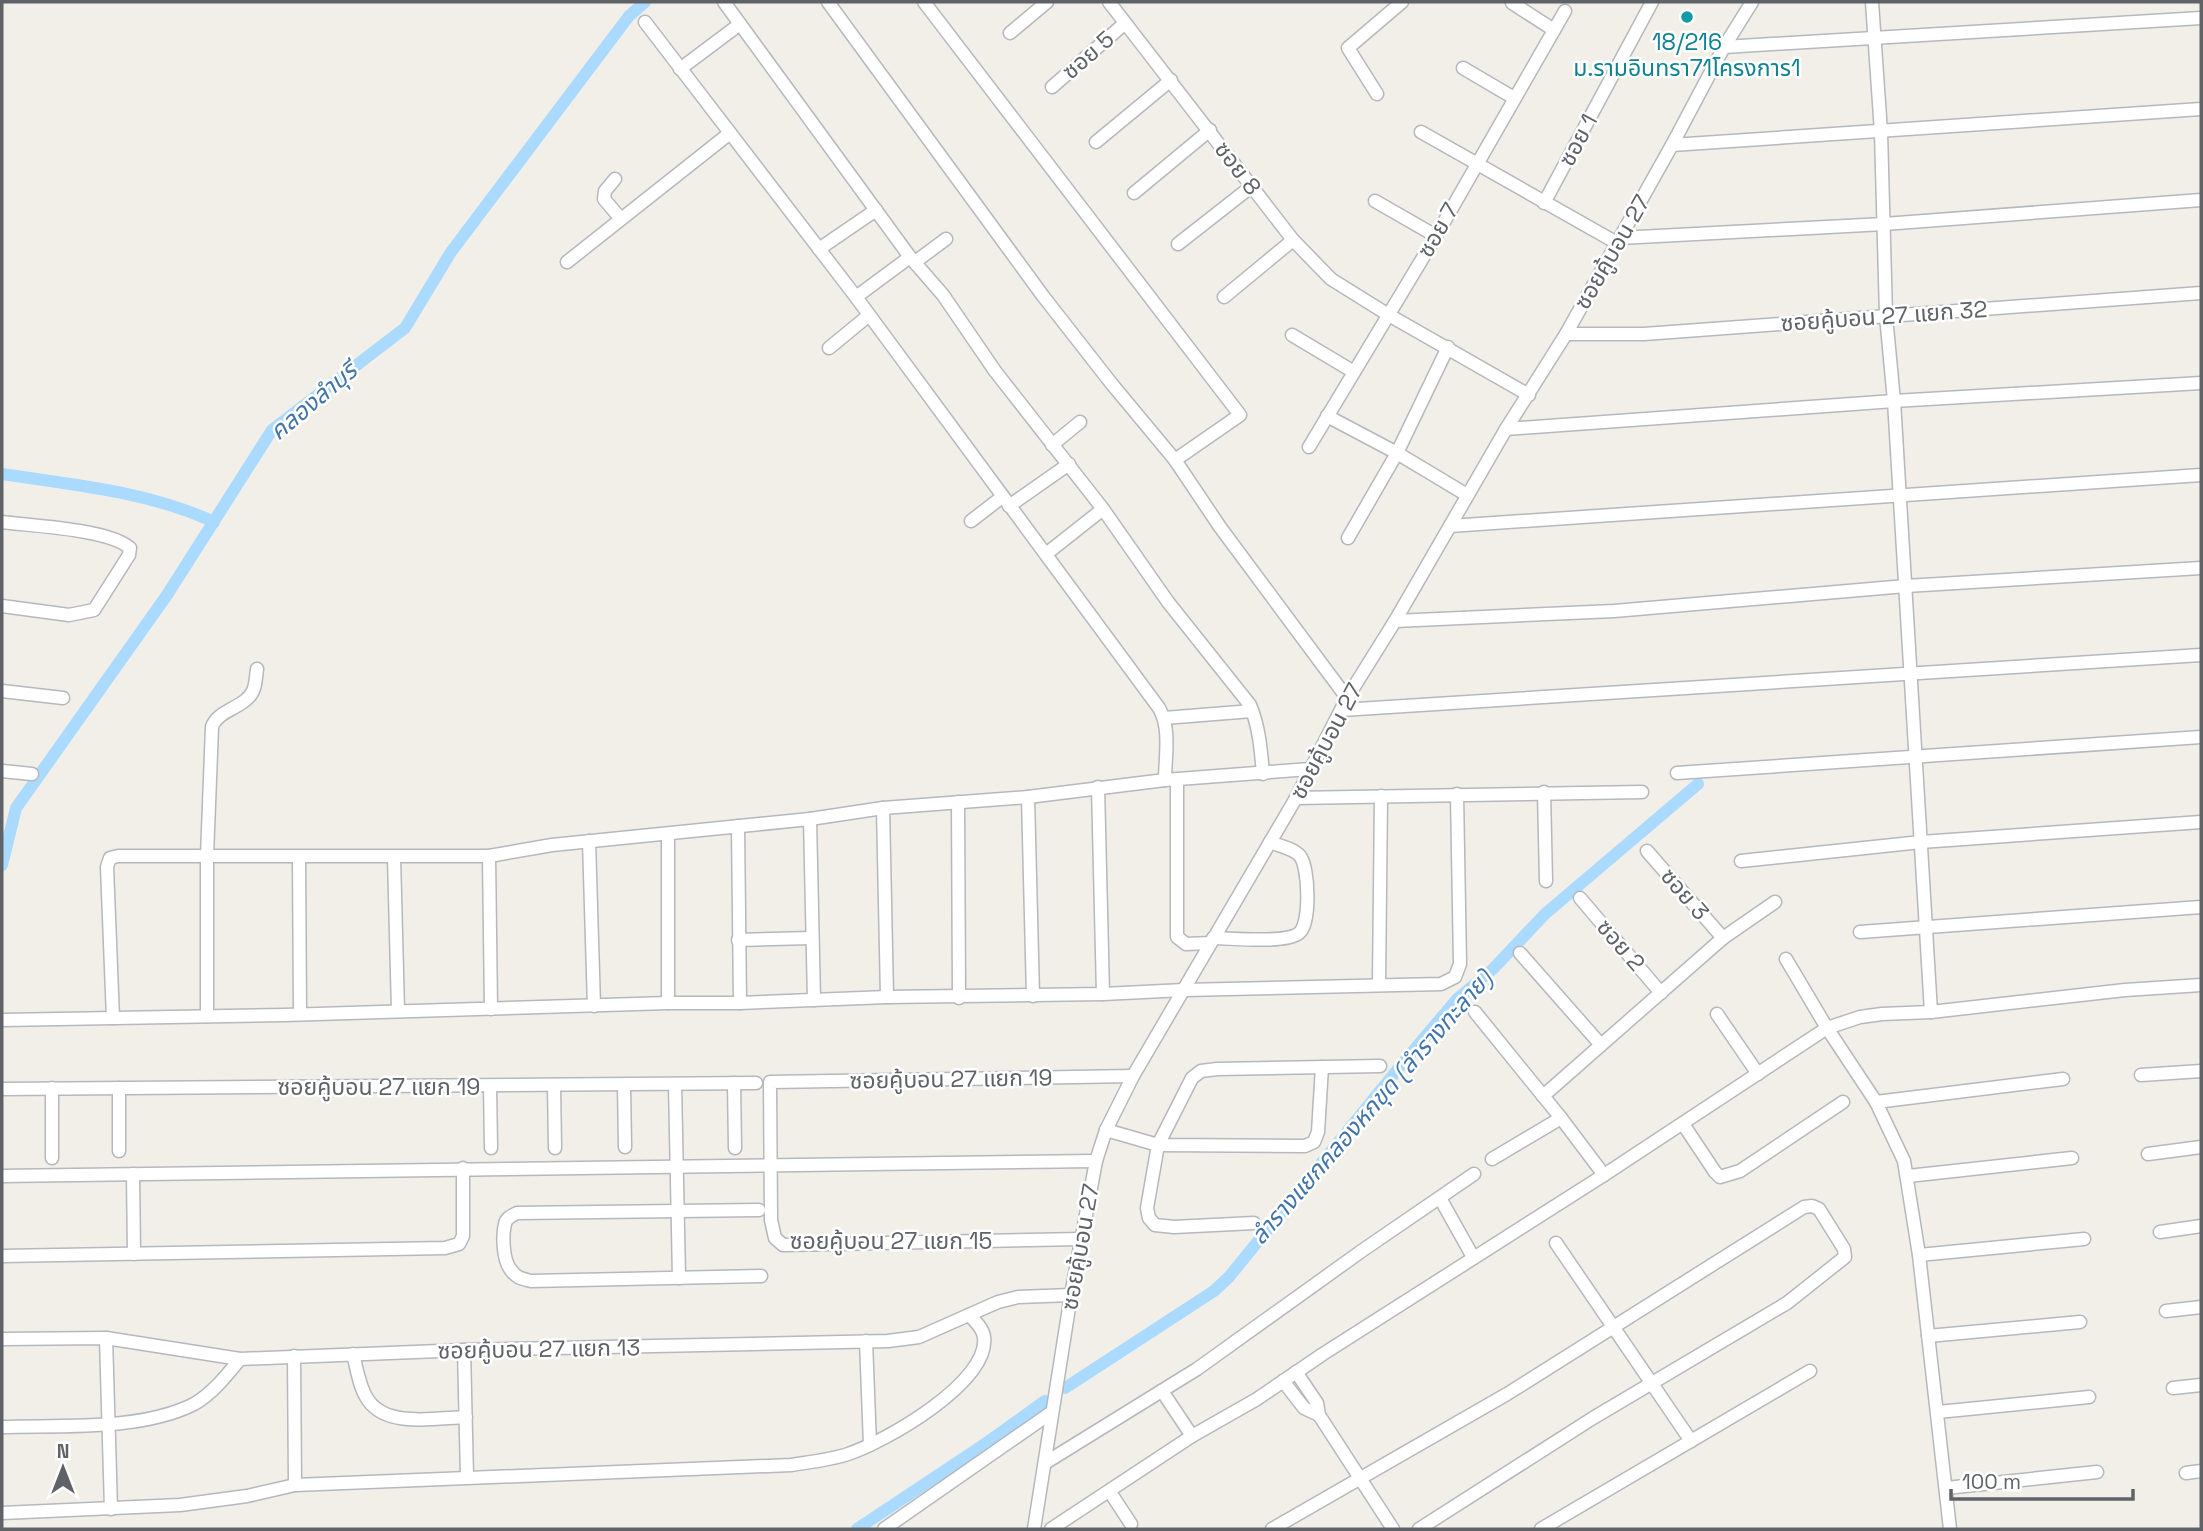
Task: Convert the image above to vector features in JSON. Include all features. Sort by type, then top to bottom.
[{"type":"street","points":[[723,2],[912,259],[943,295],[995,371],[1069,464],[1168,602],[1252,710],[1261,748],[1263,774]]},
{"type":"street","points":[[828,2],[1043,296],[1175,460],[1344,704],[2201,654]]},
{"type":"street","points":[[924,2],[1240,415],[1228,426],[1175,460]]},
{"type":"street","points":[[1010,33],[1047,2]]},
{"type":"street","name":"ซอย 8","points":[[1109,2],[1293,240],[1331,279],[1529,395]]},
{"type":"street","name":"ซอย 1","points":[[1544,203],[1652,2]]},
{"type":"street","name":"ซอยคู้บอน 27","points":[[1035,1525],[1071,1295],[1096,1161],[1105,1130],[1133,1076],[1296,797],[1344,704],[1506,429],[1566,334],[1724,47],[1752,2]]},
{"type":"street","points":[[1872,2],[1881,132],[1886,316],[1906,586],[1931,1012]]},
{"type":"street","points":[[1512,3],[1553,30]]},
{"type":"street","points":[[1377,94],[1348,49],[1395,4]]},
{"type":"street","name":"ซอย 7","points":[[1309,447],[1436,236],[1564,11]]},
{"type":"street","points":[[1724,47],[2201,18]]},
{"type":"street","points":[[645,22],[856,297],[1159,708],[1164,718],[1171,780],[1177,937],[1186,944],[1212,940],[1286,938],[1298,934],[1306,926],[1308,914],[1303,862],[1294,851],[1270,842]]},
{"type":"street","points":[[680,69],[740,24]]},
{"type":"street","name":"ซอย 5","points":[[1052,87],[1124,24]]},
{"type":"street","points":[[1464,68],[1514,98]]},
{"type":"street","points":[[1096,142],[1171,80]]},
{"type":"street","points":[[1672,145],[2201,109]]},
{"type":"street","points":[[1134,193],[1210,130]]},
{"type":"street","points":[[1421,132],[1544,203],[1619,241],[2201,200]]},
{"type":"street","points":[[567,262],[730,133]]},
{"type":"street","points":[[615,178],[605,191],[604,199],[621,219]]},
{"type":"street","points":[[1178,244],[1252,186]]},
{"type":"street","points":[[1375,201],[1436,236]]},
{"type":"street","points":[[819,249],[876,210]]},
{"type":"street","points":[[856,297],[946,239]]},
{"type":"street","points":[[1224,297],[1293,240]]},
{"type":"street","name":"ซอยคู้บอน 27 แยก 32","points":[[1566,334],[1644,334],[2201,293]]},
{"type":"street","points":[[829,348],[868,316]]},
{"type":"street","points":[[1292,335],[1354,372]]},
{"type":"street","points":[[1348,538],[1397,453],[1448,347]]},
{"type":"street","points":[[1506,429],[1894,401],[2201,383]]},
{"type":"street","points":[[1327,416],[1397,453],[1467,495]]},
{"type":"street","points":[[1052,444],[1080,422]]},
{"type":"street","points":[[971,521],[1069,464]]},
{"type":"street","points":[[1450,526],[2201,475]]},
{"type":"street","points":[[1046,554],[1103,509]]},
{"type":"street","points":[[2,522],[106,536],[124,542],[131,548],[94,610],[69,615],[2,606]]},
{"type":"street","points":[[1395,621],[1614,611],[1906,586],[2201,568]]},
{"type":"street","points":[[207,1016],[206,856],[212,727],[216,719],[250,695],[257,668]]},
{"type":"street","points":[[2,691],[63,698]]},
{"type":"street","points":[[1164,718],[1252,710]]},
{"type":"street","points":[[1677,774],[2201,737]]},
{"type":"street","points":[[113,1018],[107,867],[110,858],[118,856],[489,856],[552,845],[883,808],[1028,797],[1098,787],[1310,769]]},
{"type":"street","points":[[2,771],[32,774]]},
{"type":"street","points":[[1098,787],[1103,994]]},
{"type":"street","points":[[1544,792],[1546,881]]},
{"type":"street","points":[[1296,797],[1642,792]]},
{"type":"street","points":[[2,1020],[1441,984],[1455,977],[1461,964],[1457,794]]},
{"type":"street","points":[[1379,984],[1381,796]]},
{"type":"street","points":[[1028,797],[1033,996]]},
{"type":"street","points":[[958,802],[959,998]]},
{"type":"street","points":[[883,808],[887,998]]},
{"type":"street","points":[[810,818],[814,1000]]},
{"type":"street","points":[[1741,861],[1921,842],[2201,822]]},
{"type":"street","points":[[738,826],[740,1003]]},
{"type":"street","points":[[668,834],[668,1003]]},
{"type":"street","points":[[589,841],[594,1006]]},
{"type":"street","name":"ซอย 3","points":[[1647,851],[1723,938]]},
{"type":"street","points":[[489,856],[491,1009]]},
{"type":"street","points":[[299,857],[300,1014]]},
{"type":"street","points":[[394,857],[398,1011]]},
{"type":"street","name":"ซอย 2","points":[[1580,898],[1661,993]]},
{"type":"street","points":[[1543,1096],[1723,938],[1775,902]]},
{"type":"street","points":[[1860,932],[2201,907]]},
{"type":"street","points":[[738,940],[811,938]]},
{"type":"street","points":[[1520,953],[1601,1045]]},
{"type":"street","points":[[1786,959],[1876,1102],[1899,1149],[1908,1175],[1951,1529]]},
{"type":"street","points":[[1051,1529],[1192,1436],[1257,1399],[1828,1028],[1860,1017],[1931,1012],[2125,990],[2201,985]]},
{"type":"street","points":[[1475,1012],[1604,1175]]},
{"type":"street","points":[[1717,1014],[1758,1074]]},
{"type":"street","points":[[1254,1223],[1174,1227],[1155,1225],[1149,1218],[1147,1208],[1158,1145],[1192,1078],[1200,1071],[1380,1066]]},
{"type":"street","points":[[1105,1130],[1158,1145],[1291,1147],[1314,1142],[1318,1132],[1322,1067]]},
{"type":"street","points":[[2141,1075],[2201,1071]]},
{"type":"street","name":"ซอยคู้บอน 27 แยก 19","points":[[770,1082],[1133,1076]]},
{"type":"street","points":[[1876,1102],[2063,1079]]},
{"type":"street","name":"ซอยคู้บอน 27 แยก 15","points":[[770,1082],[772,1232],[783,1245],[1081,1239]]},
{"type":"street","points":[[734,1083],[735,1148]]},
{"type":"street","name":"ซอยคู้บอน 27 แยก 19","points":[[2,1089],[756,1083]]},
{"type":"street","points":[[675,1084],[679,1278]]},
{"type":"street","points":[[554,1085],[555,1148]]},
{"type":"street","points":[[624,1085],[625,1147]]},
{"type":"street","points":[[490,1086],[491,1148]]},
{"type":"street","points":[[52,1088],[52,1158]]},
{"type":"street","points":[[119,1088],[119,1151]]},
{"type":"street","points":[[1683,1124],[1715,1172],[1724,1178],[1740,1171],[1843,1102]]},
{"type":"street","points":[[1492,1159],[1561,1118]]},
{"type":"street","points":[[2148,1154],[2201,1147]]},
{"type":"street","points":[[1908,1175],[2071,1158]]},
{"type":"street","points":[[2,1175],[1096,1161]]},
{"type":"street","points":[[2,1256],[445,1248],[458,1244],[463,1236],[463,1168]]},
{"type":"street","points":[[133,1174],[134,1254]]},
{"type":"street","points":[[1045,1463],[1197,1369],[1474,1174]]},
{"type":"street","points":[[1440,1198],[1473,1257]]},
{"type":"street","points":[[1272,1529],[1507,1394],[1804,1207],[1819,1209],[1844,1249],[1843,1260],[1787,1303],[1651,1383],[1419,1529]]},
{"type":"street","points":[[759,1210],[517,1213],[509,1217],[505,1224],[505,1252],[508,1268],[517,1277],[531,1281],[761,1276]]},
{"type":"street","points":[[2160,1232],[2201,1226]]},
{"type":"street","points":[[1919,1255],[2084,1239]]},
{"type":"street","points":[[1556,1243],[1690,1441]]},
{"type":"street","name":"ซอยคู้บอน 27 แยก 13","points":[[2,1339],[106,1338],[240,1359],[464,1350],[866,1342],[919,1337],[998,1302],[1018,1297],[1071,1295]]},
{"type":"street","points":[[2166,1311],[2201,1307]]},
{"type":"street","points":[[2,1513],[212,1502],[295,1485],[790,1465],[830,1459],[870,1445],[899,1429],[948,1395],[972,1372],[982,1355],[985,1336],[970,1315]]},
{"type":"street","points":[[1928,1336],[2080,1322]]},
{"type":"street","points":[[106,1338],[111,1509]]},
{"type":"street","points":[[866,1342],[870,1445]]},
{"type":"street","points":[[464,1350],[467,1476]]},
{"type":"street","points":[[354,1354],[360,1384],[367,1400],[379,1412],[402,1418],[466,1417]]},
{"type":"street","points":[[294,1356],[295,1485]]},
{"type":"street","points":[[2,1427],[148,1420],[196,1403],[222,1381],[240,1359]]},
{"type":"street","points":[[1541,1529],[1810,1371]]},
{"type":"street","points":[[1296,1372],[1317,1403],[1319,1415],[1393,1529]]},
{"type":"street","points":[[1283,1381],[1304,1408],[1319,1415]]},
{"type":"street","points":[[2173,1388],[2201,1385]]},
{"type":"street","points":[[1162,1391],[1192,1436]]},
{"type":"street","points":[[1938,1412],[2089,1397]]},
{"type":"street","points":[[884,1529],[1052,1412]]},
{"type":"street","points":[[2186,1473],[2201,1471]]},
{"type":"street","points":[[1946,1488],[2097,1472]]},
{"type":"street","points":[[1110,1492],[1131,1524]]},
{"type":"street","points":[[1023,1529],[1035,1525]]},
{"type":"waterway","name":"คลองลำบุรี","points":[[2,865],[16,808],[167,595],[272,430],[405,328],[451,252],[629,16],[645,2]]},
{"type":"waterway","points":[[2,474],[137,496],[189,511],[214,522]]},
{"type":"waterway","name":"ลำรางแยกคลองหกขุด (ลำรางทะลาย)","points":[[1065,1388],[1214,1291],[1229,1277],[1457,999],[1493,969],[1545,914],[1698,784]]},
{"type":"waterway","name":"ลำรางแยกคลองหกขุด (ลำรางทะลาย)","points":[[857,1529],[1045,1401]]},
{"type":"place","name":"18/216 ม.รามอินทรา71โครงการ1","points":[[1687,17]]}]
